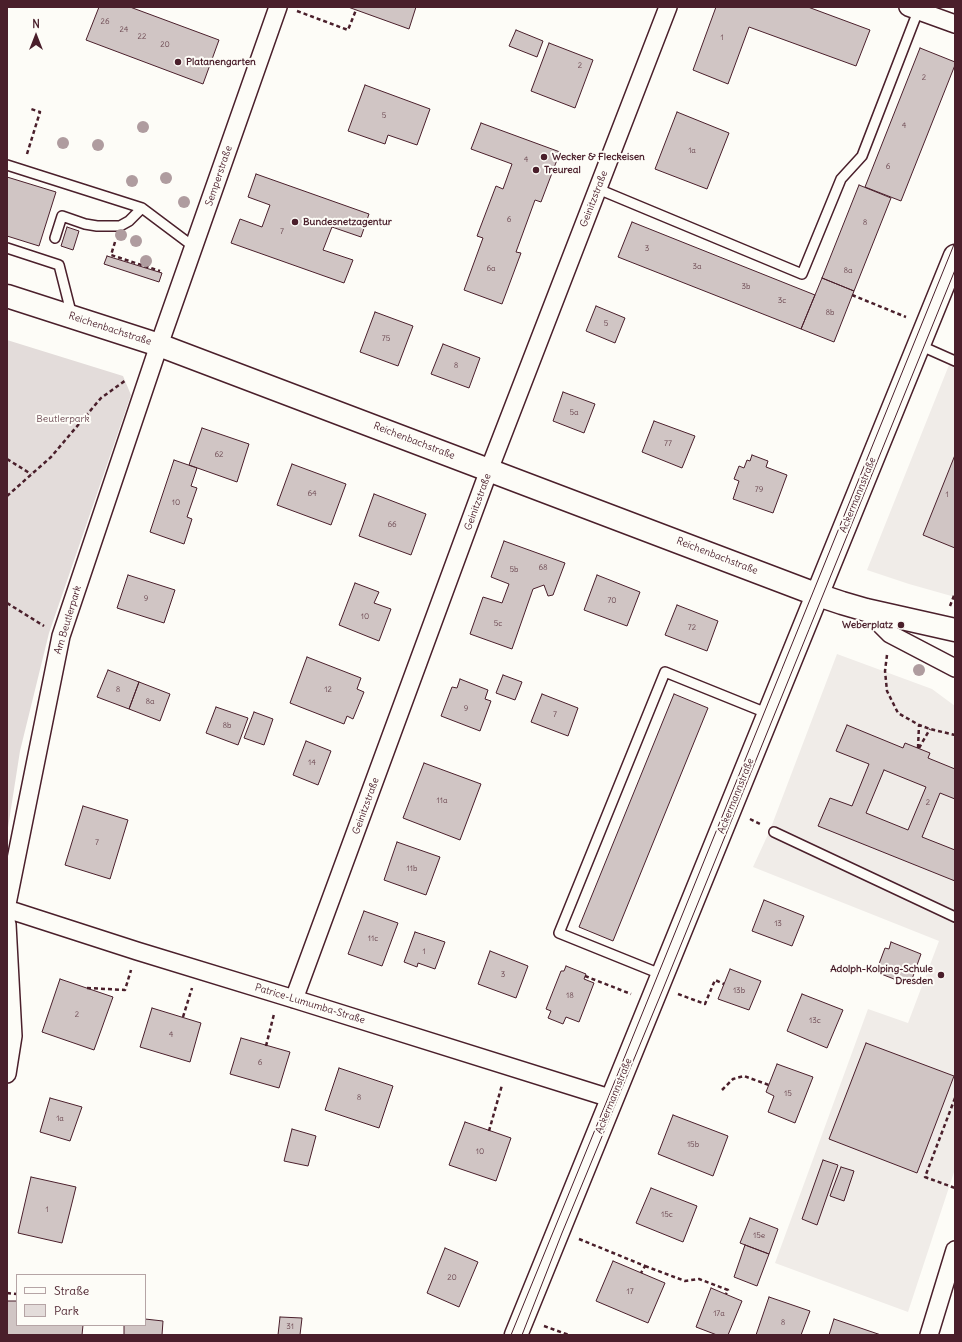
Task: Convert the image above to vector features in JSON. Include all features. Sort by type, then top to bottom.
[{"type":"street","name":"Geinitzstraße","points":[[287,996],[668,7]]},
{"type":"street","name":"Semperstraße","points":[[159,345],[194,247],[285,8]]},
{"type":"street","points":[[913,9],[955,24]]},
{"type":"street","name":"Ackermannstraße","points":[[519,1326],[613,1099],[955,256]]},
{"type":"street","name":"Reichenbachstraße","points":[[7,296],[159,345],[818,595]]},
{"type":"street","name":"Am Beutlerpark","points":[[7,904],[61,636],[159,345]]},
{"type":"street","points":[[818,595],[866,610],[955,630]]},
{"type":"street","points":[[866,610],[890,634],[955,668]]},
{"type":"street","name":"Patrice-Lumumba-Straße","points":[[7,909],[613,1099]]},
{"type":"street","points":[[7,924],[13,1036],[7,1074]]},
{"type":"street","points":[[929,1335],[955,1250]]},
{"type":"lane","points":[[598,189],[802,274],[841,179],[862,156],[913,9]]},
{"type":"lane","points":[[7,165],[142,208],[194,247]]},
{"type":"lane","points":[[55,238],[62,216],[85,224],[97,226],[120,226],[129,221],[142,208]]},
{"type":"lane","points":[[7,248],[59,265],[72,317]]},
{"type":"lane","points":[[923,336],[955,361]]},
{"type":"lane","points":[[658,988],[559,933],[665,672],[769,714]]},
{"type":"lane","points":[[774,832],[955,917]]},
{"type":"path","points":[[285,8],[348,30],[356,10]]},
{"type":"path","points":[[22,170],[40,112],[31,109]]},
{"type":"path","points":[[120,226],[111,255],[160,271]]},
{"type":"path","points":[[852,295],[923,336]]},
{"type":"path","points":[[7,496],[51,457],[102,398],[129,377]]},
{"type":"path","points":[[7,459],[31,474]]},
{"type":"path","points":[[7,603],[61,636]]},
{"type":"path","points":[[890,634],[885,671],[887,691],[898,713],[919,725],[930,729],[955,734]]},
{"type":"path","points":[[919,725],[918,748],[930,729]]},
{"type":"path","points":[[87,988],[125,990],[137,951]]},
{"type":"path","points":[[183,1017],[197,969]]},
{"type":"path","points":[[585,976],[658,988],[705,1004],[715,980],[724,984]]},
{"type":"path","points":[[266,1046],[287,996]]},
{"type":"path","points":[[489,1131],[508,1066]]},
{"type":"path","points":[[722,1090],[733,1078],[744,1076],[769,1085]]},
{"type":"path","points":[[955,1098],[925,1178],[955,1188]]},
{"type":"path","points":[[558,1231],[685,1281],[699,1280],[728,1290],[726,1294]]},
{"type":"path","points":[[641,1273],[645,1266]]},
{"type":"path","points":[[519,1326],[569,1335]]},
{"type":"shaded area","points":[[955,350],[955,597],[867,570]]},
{"type":"shaded area","name":"Adolph-Kolping-Schule Dresden","points":[[837,654],[932,689],[955,706],[955,1169],[908,1312],[775,1263],[868,1009],[908,1023],[939,941],[753,867],[770,830]]},
{"type":"green space","name":"Beutlerpark","points":[[7,340],[123,376],[131,395],[49,633],[20,751],[7,834]]},
{"type":"building","name":"Platanengarten","points":[[99,7],[130,7],[219,40],[203,84],[86,40]]},
{"type":"building","points":[[348,7],[416,7],[409,29]]},
{"type":"building","points":[[716,7],[808,7],[870,30],[856,66],[749,27],[728,84],[693,70]]},
{"type":"building","points":[[516,30],[543,41],[537,57],[509,46]]},
{"type":"building","points":[[549,43],[593,60],[575,108],[531,91]]},
{"type":"building","points":[[920,48],[955,62],[955,65],[901,201],[865,187]]},
{"type":"building","points":[[365,85],[430,109],[417,145],[388,135],[385,144],[348,131]]},
{"type":"building","points":[[677,112],[729,133],[707,189],[655,169]]},
{"type":"building","points":[[481,123],[560,152],[541,202],[535,200],[516,252],[521,253],[502,304],[464,290],[483,238],[477,236],[496,186],[503,189],[512,164],[471,149]]},
{"type":"building","points":[[256,174],[369,214],[361,237],[332,227],[323,250],[353,260],[344,283],[231,243],[240,219],[262,227],[270,205],[248,197]]},
{"type":"building","points":[[7,177],[56,192],[39,246],[7,236]]},
{"type":"building","points":[[859,185],[891,198],[854,291],[822,278]]},
{"type":"building","points":[[632,222],[815,295],[801,329],[618,257]]},
{"type":"building","points":[[67,227],[79,231],[73,250],[61,246]]},
{"type":"building","points":[[107,256],[162,273],[159,282],[104,264]]},
{"type":"building","points":[[822,278],[854,291],[834,342],[801,329]]},
{"type":"building","points":[[596,306],[625,318],[615,343],[586,331]]},
{"type":"building","points":[[375,312],[413,326],[398,366],[360,352]]},
{"type":"building","points":[[443,344],[480,358],[469,388],[431,374]]},
{"type":"building","points":[[563,392],[595,404],[584,433],[553,421]]},
{"type":"building","points":[[654,421],[695,436],[682,468],[642,452]]},
{"type":"building","points":[[202,428],[249,444],[237,482],[189,465]]},
{"type":"building","points":[[752,455],[768,461],[766,467],[787,475],[773,513],[733,499],[739,481],[734,479],[739,466],[744,468],[747,460],[750,461]]},
{"type":"building","points":[[955,455],[955,548],[923,535]]},
{"type":"building","points":[[174,460],[197,468],[191,486],[197,488],[187,517],[192,519],[184,544],[150,532]]},
{"type":"building","points":[[292,464],[346,484],[331,525],[277,505]]},
{"type":"building","points":[[374,494],[426,514],[411,555],[359,536]]},
{"type":"building","points":[[504,541],[565,563],[553,595],[548,596],[544,585],[533,589],[512,649],[470,634],[483,597],[502,603],[509,584],[491,577]]},
{"type":"building","points":[[128,575],[175,590],[164,623],[117,608]]},
{"type":"building","points":[[597,575],[640,592],[627,626],[584,610]]},
{"type":"building","points":[[355,583],[379,592],[374,603],[391,609],[379,641],[339,625]]},
{"type":"building","points":[[677,605],[718,621],[707,651],[665,635]]},
{"type":"building","points":[[307,657],[361,678],[357,689],[364,692],[353,719],[347,716],[344,724],[290,703]]},
{"type":"building","points":[[108,670],[139,682],[129,709],[97,697]]},
{"type":"building","points":[[503,675],[522,682],[515,700],[496,693]]},
{"type":"building","points":[[460,679],[488,690],[485,699],[491,701],[480,731],[441,716],[452,687],[457,688]]},
{"type":"building","points":[[139,682],[170,694],[160,721],[129,709]]},
{"type":"building","points":[[542,694],[578,708],[568,736],[531,722]]},
{"type":"building","points":[[674,694],[708,708],[613,941],[579,927]]},
{"type":"building","points":[[216,707],[248,718],[238,745],[206,733]]},
{"type":"building","points":[[254,712],[273,719],[264,745],[244,738]]},
{"type":"building","points":[[847,725],[903,748],[905,743],[930,753],[928,758],[955,769],[955,799],[940,793],[922,837],[955,850],[955,881],[818,826],[830,798],[852,806],[869,764],[836,751]],"holes":[[[884,770],[926,787],[908,830],[866,813]]]},
{"type":"building","points":[[306,741],[331,751],[318,785],[293,775]]},
{"type":"building","points":[[424,763],[481,784],[460,840],[403,818]]},
{"type":"building","points":[[83,806],[128,820],[110,879],[65,865]]},
{"type":"building","points":[[397,842],[440,857],[426,895],[384,880]]},
{"type":"building","points":[[764,900],[804,916],[792,946],[752,931]]},
{"type":"building","points":[[364,911],[398,923],[382,966],[348,954]]},
{"type":"building","points":[[415,932],[445,942],[435,969],[418,963],[417,967],[404,962]]},
{"type":"building","points":[[891,942],[921,954],[911,982],[895,976],[894,979],[876,972],[885,948],[889,949]]},
{"type":"building","points":[[490,951],[528,966],[516,998],[478,984]]},
{"type":"building","points":[[566,966],[586,974],[584,979],[594,983],[579,1022],[566,1017],[563,1024],[548,1018],[551,1011],[546,1009],[561,971],[564,971]]},
{"type":"building","points":[[730,969],[761,981],[749,1010],[718,999]]},
{"type":"building","points":[[60,979],[113,997],[94,1050],[42,1032]]},
{"type":"building","points":[[802,994],[843,1010],[827,1048],[787,1031]]},
{"type":"building","points":[[152,1008],[201,1023],[190,1062],[140,1047]]},
{"type":"building","points":[[241,1038],[290,1052],[279,1088],[230,1074]]},
{"type":"building","points":[[866,1043],[954,1076],[917,1173],[829,1139]]},
{"type":"building","points":[[777,1064],[813,1077],[795,1123],[768,1112],[774,1096],[766,1092]]},
{"type":"building","points":[[339,1068],[393,1086],[379,1128],[325,1110]]},
{"type":"building","points":[[50,1098],[82,1107],[70,1141],[40,1132]]},
{"type":"building","points":[[673,1115],[728,1136],[713,1176],[658,1154]]},
{"type":"building","points":[[465,1122],[511,1138],[496,1181],[449,1165]]},
{"type":"building","points":[[292,1129],[316,1136],[308,1166],[284,1161]]},
{"type":"building","points":[[823,1160],[838,1165],[817,1225],[802,1219]]},
{"type":"building","points":[[841,1167],[854,1171],[844,1201],[830,1196]]},
{"type":"building","points":[[31,1177],[76,1187],[62,1243],[18,1233]]},
{"type":"building","points":[[651,1188],[697,1206],[683,1242],[636,1223]]},
{"type":"building","points":[[750,1218],[778,1229],[769,1254],[740,1243]]},
{"type":"building","points":[[745,1245],[769,1254],[757,1286],[734,1277]]},
{"type":"building","points":[[445,1248],[478,1262],[459,1307],[427,1293]]},
{"type":"building","points":[[613,1261],[665,1283],[648,1323],[596,1301]]},
{"type":"building","points":[[711,1288],[742,1301],[728,1335],[717,1335],[696,1327]]},
{"type":"building","points":[[769,1297],[810,1311],[801,1335],[756,1335]]},
{"type":"building","points":[[7,1301],[16,1301],[16,1326],[83,1326],[82,1335],[7,1335]]},
{"type":"building","points":[[280,1317],[302,1318],[300,1335],[278,1335]]},
{"type":"building","points":[[146,1319],[163,1321],[162,1335],[124,1335],[124,1326],[146,1326]]},
{"type":"building","points":[[834,1319],[881,1335],[829,1335]]},
{"type":"tram line","points":[[511,1335],[955,242]]},
{"type":"tram line","points":[[522,1335],[562,1233],[663,989],[955,270]]},
{"type":"place","name":"Platanengarten","points":[[178,62]]},
{"type":"place","name":"Wecker & Fleckeisen","points":[[544,157]]},
{"type":"place","name":"Treureal","points":[[536,170]]},
{"type":"place","name":"Bundesnetzagentur","points":[[295,222]]},
{"type":"place","name":"Weberplatz","points":[[901,625]]},
{"type":"place","name":"Adolph-Kolping-Schule Dresden","points":[[941,975]]}]
